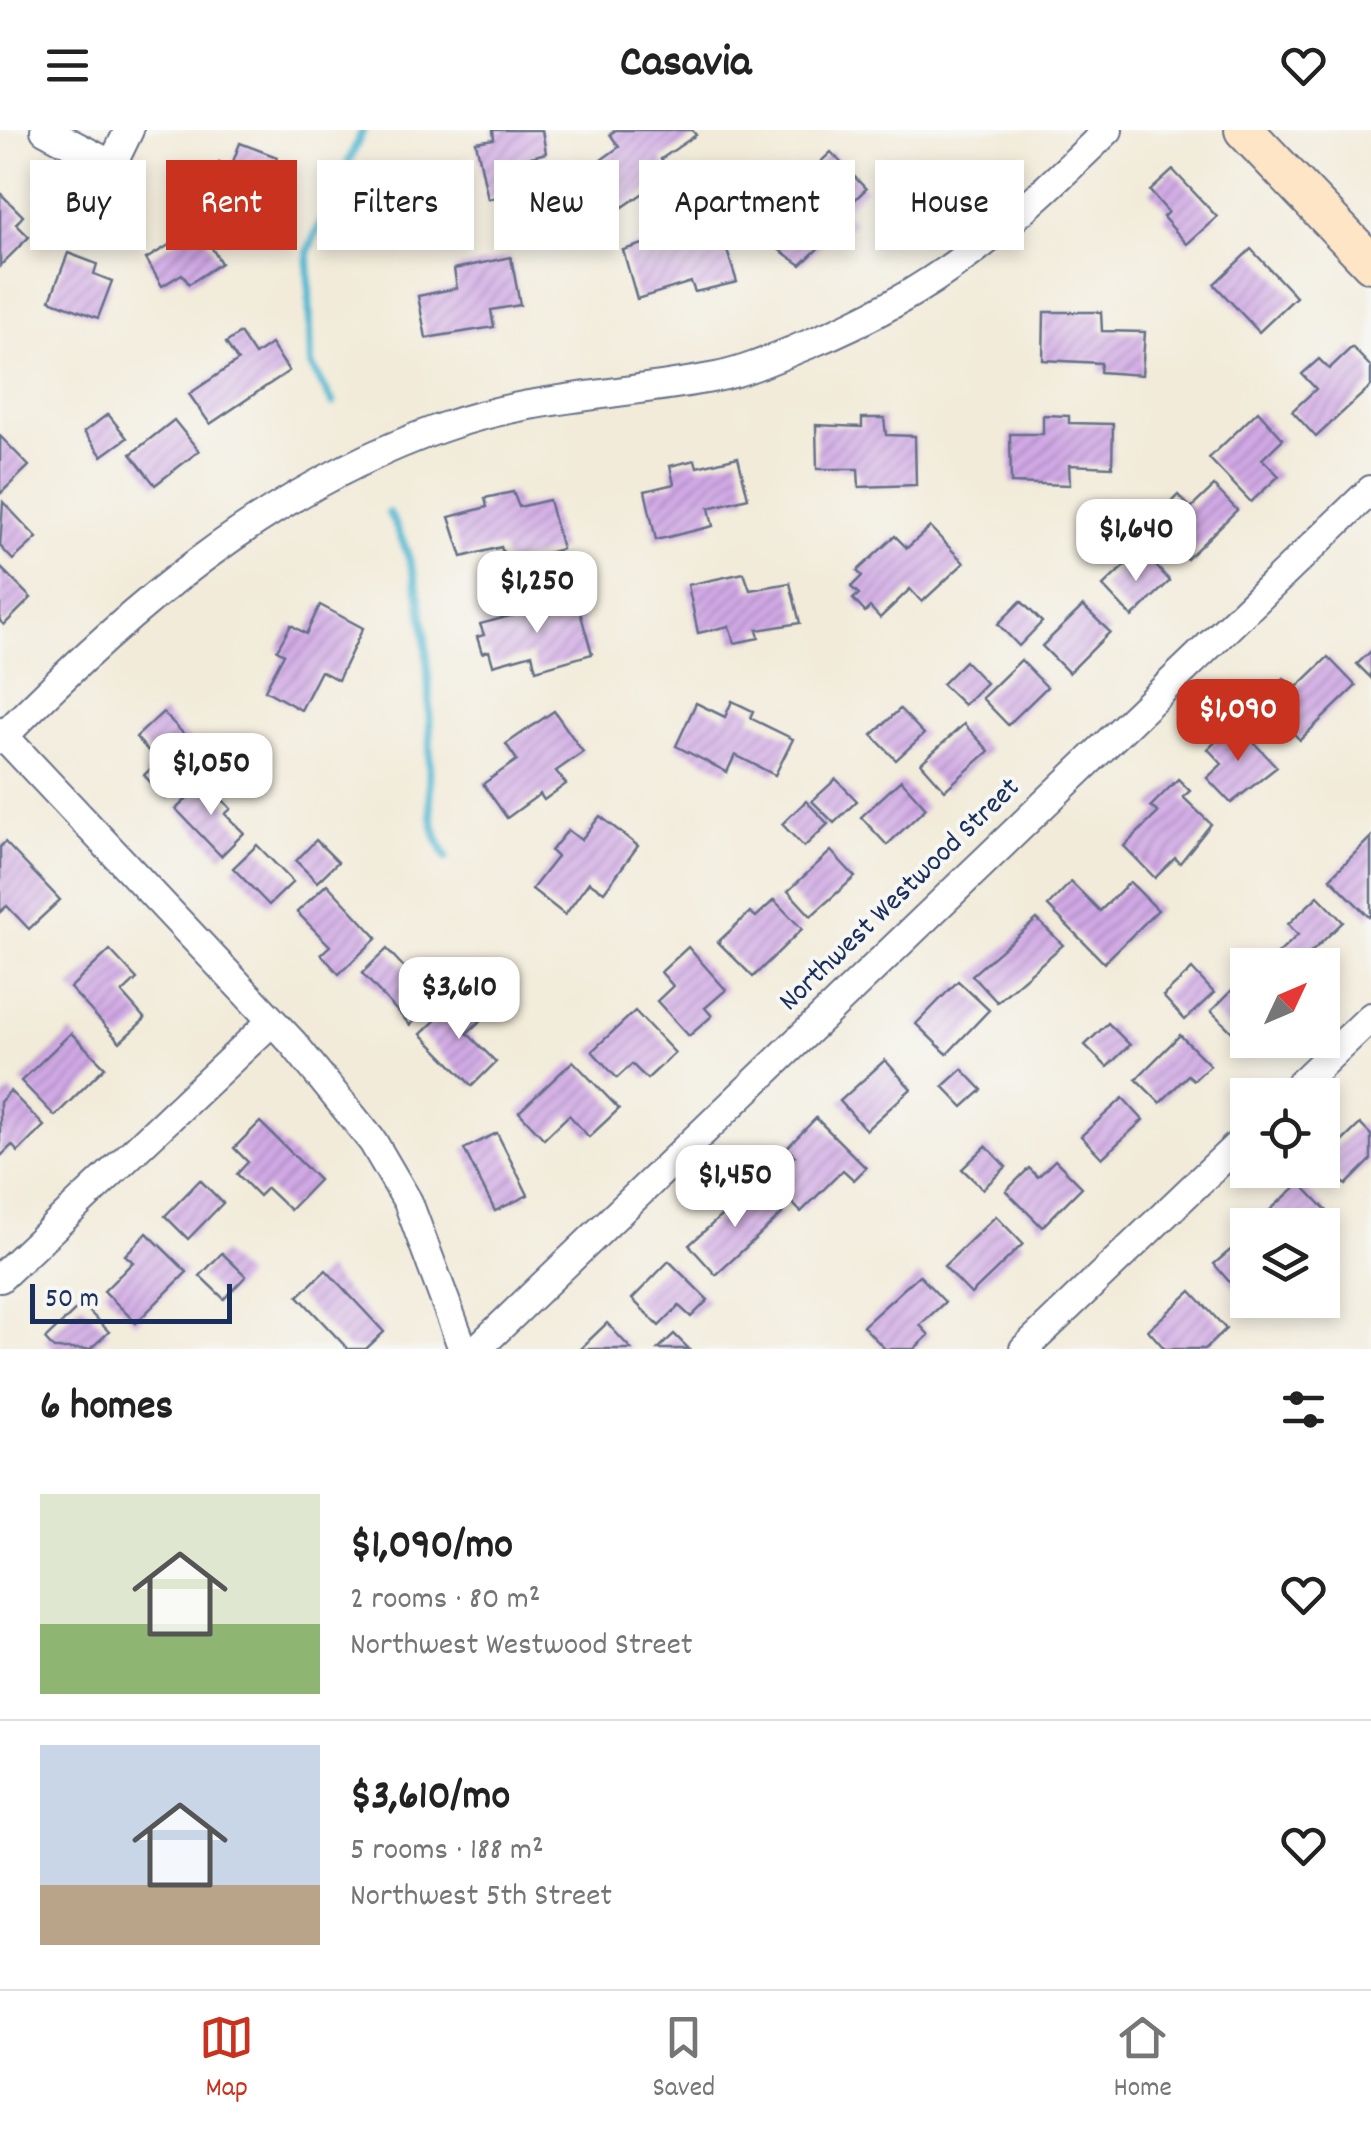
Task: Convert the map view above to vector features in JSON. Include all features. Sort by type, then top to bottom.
[{"type":"street","points":[[45,130],[112,165],[128,130]]},
{"type":"street","points":[[463,1349],[408,1202],[374,1142],[334,1089],[1,736],[182,572],[303,488],[442,428],[547,401],[716,377],[853,326],[948,274],[998,234],[1108,130]]},
{"type":"street","points":[[1244,130],[1371,263]]},
{"type":"street","name":"Northwest Westwood Street","points":[[477,1349],[1371,490]]},
{"type":"street","points":[[1308,1078],[1371,1017]]},
{"type":"street","points":[[0,1278],[271,1022]]},
{"type":"street","points":[[1024,1349],[1230,1152]]},
{"type":"building","points":[[493,130],[542,130],[546,153],[532,160],[494,160],[494,198],[488,199],[476,142],[494,139]]},
{"type":"building","points":[[616,130],[692,130],[696,135],[662,160],[639,160],[639,196],[623,207],[619,201],[619,160],[601,160],[619,147],[610,134]]},
{"type":"building","points":[[240,143],[277,157],[276,160],[234,160]]},
{"type":"building","points":[[831,152],[839,160],[823,160]]},
{"type":"building","points":[[1173,170],[1217,217],[1187,244],[1163,217],[1168,212],[1150,191]]},
{"type":"building","points":[[855,177],[866,189],[855,200]]},
{"type":"building","points":[[0,193],[23,216],[16,224],[29,237],[0,266]]},
{"type":"building","points":[[639,245],[639,250],[727,250],[737,282],[695,292],[691,282],[637,299],[623,250]]},
{"type":"building","points":[[166,247],[166,250],[213,250],[221,263],[189,284],[182,274],[162,286],[146,259]]},
{"type":"building","points":[[1251,249],[1296,297],[1259,332],[1214,284]]},
{"type":"building","points":[[779,250],[817,250],[801,265]]},
{"type":"building","points":[[68,253],[97,264],[94,274],[112,281],[98,318],[50,300]]},
{"type":"building","points":[[511,257],[520,305],[491,310],[494,327],[426,338],[418,296],[457,288],[454,269]]},
{"type":"building","points":[[1044,312],[1101,312],[1102,331],[1145,332],[1142,375],[1100,372],[1101,363],[1043,360]]},
{"type":"building","points":[[240,333],[255,355],[271,344],[289,371],[210,424],[189,394],[238,361],[226,343]]},
{"type":"building","points":[[1352,347],[1371,367],[1371,386],[1316,437],[1292,411],[1316,389],[1302,374],[1319,359],[1329,369]]},
{"type":"building","points":[[1258,411],[1283,439],[1262,459],[1279,476],[1251,502],[1209,458]]},
{"type":"building","points":[[108,414],[127,438],[102,456],[84,432]]},
{"type":"building","points":[[1043,415],[1069,416],[1069,423],[1113,424],[1112,467],[1069,465],[1070,485],[1011,483],[1010,434],[1043,434]]},
{"type":"building","points":[[862,418],[884,418],[886,435],[915,436],[916,485],[859,487],[858,469],[817,469],[816,425],[862,427]]},
{"type":"building","points":[[174,420],[199,451],[155,485],[131,454]]},
{"type":"building","points":[[0,436],[29,466],[0,494]]},
{"type":"building","points":[[738,457],[748,498],[709,508],[713,526],[656,540],[645,491],[674,484],[670,466],[695,460],[697,467]]},
{"type":"building","points":[[1214,486],[1237,510],[1187,559],[1151,522],[1178,495],[1191,508]]},
{"type":"building","points":[[513,492],[519,507],[549,500],[562,549],[507,564],[501,547],[462,557],[449,517],[487,507],[485,498]]},
{"type":"building","points":[[3,502],[37,538],[13,560],[0,546]]},
{"type":"building","points":[[930,527],[964,563],[922,602],[910,589],[880,618],[870,607],[865,612],[853,599],[859,594],[851,587],[862,576],[857,571],[895,536],[907,548]]},
{"type":"building","points":[[1141,550],[1170,581],[1132,617],[1103,586]]},
{"type":"building","points":[[0,567],[31,598],[4,625],[0,621]]},
{"type":"building","points":[[744,573],[750,590],[790,583],[800,623],[757,630],[759,638],[734,643],[729,626],[698,633],[688,585]]},
{"type":"building","points":[[543,598],[548,614],[578,605],[592,654],[536,670],[532,654],[493,665],[489,651],[482,653],[477,637],[484,635],[480,624],[518,614],[515,606]]},
{"type":"building","points":[[1021,601],[1042,622],[1019,646],[998,624]]},
{"type":"building","points":[[320,605],[363,628],[338,680],[321,671],[301,710],[265,690],[284,654],[277,650],[291,625],[306,634]]},
{"type":"building","points":[[1083,606],[1110,632],[1069,673],[1042,646]]},
{"type":"building","points":[[1371,651],[1371,678],[1357,664]]},
{"type":"building","points":[[1328,657],[1356,686],[1300,740],[1261,700],[1284,678],[1295,689]]},
{"type":"building","points":[[1021,660],[1047,687],[1008,725],[982,698]]},
{"type":"building","points":[[965,661],[986,683],[964,705],[942,684]]},
{"type":"building","points":[[732,701],[753,711],[750,718],[793,739],[775,775],[735,755],[727,772],[676,746],[696,703],[725,717]]},
{"type":"building","points":[[900,709],[924,734],[896,760],[872,735]]},
{"type":"building","points":[[554,711],[583,752],[556,771],[566,784],[544,800],[540,794],[507,818],[483,784],[517,760],[506,744]]},
{"type":"building","points":[[163,712],[208,760],[166,799],[144,775],[158,762],[136,737]]},
{"type":"building","points":[[1235,723],[1277,767],[1231,803],[1207,778],[1222,764],[1208,749]]},
{"type":"building","points":[[964,724],[989,751],[945,790],[921,763]]},
{"type":"building","points":[[836,779],[857,801],[834,823],[812,801]]},
{"type":"building","points":[[1178,779],[1190,791],[1183,797],[1211,824],[1180,863],[1175,858],[1155,878],[1124,846],[1158,813],[1151,806]]},
{"type":"building","points":[[901,780],[926,808],[887,845],[861,817]]},
{"type":"building","points":[[205,781],[231,809],[225,814],[244,833],[221,856],[176,809]]},
{"type":"building","points":[[806,801],[828,824],[804,847],[782,824]]},
{"type":"building","points":[[600,816],[638,846],[604,892],[589,882],[565,915],[532,889],[557,857],[551,851],[568,830],[581,840]]},
{"type":"building","points":[[1371,837],[1371,915],[1369,917],[1330,878]]},
{"type":"building","points":[[316,840],[338,862],[317,882],[296,861]]},
{"type":"building","points":[[5,842],[60,900],[29,929],[7,906],[0,912],[0,847]]},
{"type":"building","points":[[257,845],[293,882],[269,905],[233,868]]},
{"type":"building","points":[[831,851],[855,877],[811,916],[788,891]]},
{"type":"building","points":[[1071,882],[1100,911],[1130,882],[1158,910],[1104,963],[1048,906]]},
{"type":"building","points":[[327,884],[377,938],[339,974],[321,954],[330,946],[297,912]]},
{"type":"building","points":[[1318,896],[1343,922],[1315,948],[1284,948],[1298,935],[1288,924]]},
{"type":"building","points":[[774,900],[802,929],[753,977],[718,942],[750,912],[756,917]]},
{"type":"building","points":[[1037,919],[1063,945],[997,1002],[972,975]]},
{"type":"building","points":[[688,947],[726,990],[705,1008],[712,1016],[689,1036],[657,1001],[673,986],[661,972]]},
{"type":"building","points":[[387,949],[435,1001],[410,1025],[362,973]]},
{"type":"building","points":[[110,950],[137,979],[122,993],[145,1019],[120,1042],[70,988]]},
{"type":"building","points":[[1192,969],[1214,993],[1185,1020],[1163,996]]},
{"type":"building","points":[[958,981],[989,1010],[947,1054],[916,1024]]},
{"type":"building","points":[[1230,992],[1230,1030],[1211,1011]]},
{"type":"building","points":[[458,999],[480,1021],[467,1033],[496,1062],[472,1086],[421,1034]]},
{"type":"building","points":[[635,1011],[675,1053],[647,1079],[632,1064],[617,1078],[592,1051]]},
{"type":"building","points":[[1108,1023],[1130,1045],[1107,1067],[1085,1045]]},
{"type":"building","points":[[71,1033],[105,1067],[55,1116],[21,1081]]},
{"type":"building","points":[[1180,1035],[1210,1065],[1194,1080],[1188,1075],[1160,1103],[1136,1079]]},
{"type":"building","points":[[885,1060],[911,1089],[866,1130],[840,1101]]},
{"type":"building","points":[[573,1061],[619,1109],[589,1137],[569,1115],[544,1139],[519,1112]]},
{"type":"building","points":[[962,1069],[982,1090],[963,1107],[943,1086]]},
{"type":"building","points":[[10,1091],[44,1126],[18,1152],[12,1145],[0,1157],[0,1102]]},
{"type":"building","points":[[1123,1098],[1143,1120],[1102,1158],[1081,1136]]},
{"type":"building","points":[[816,1118],[866,1168],[854,1180],[843,1170],[801,1212],[770,1181],[795,1156],[787,1148]]},
{"type":"building","points":[[260,1122],[319,1180],[290,1210],[267,1188],[259,1196],[237,1174],[248,1162],[234,1148]]},
{"type":"building","points":[[1360,1124],[1371,1135],[1371,1160],[1346,1185],[1340,1179],[1340,1143]]},
{"type":"building","points":[[497,1133],[528,1195],[495,1211],[464,1149]]},
{"type":"building","points":[[986,1146],[1006,1167],[983,1189],[962,1169]]},
{"type":"building","points":[[1055,1160],[1082,1187],[1042,1227],[1006,1191],[1029,1168],[1038,1177]]},
{"type":"building","points":[[200,1180],[223,1203],[188,1239],[165,1216]]},
{"type":"building","points":[[755,1185],[782,1214],[716,1275],[689,1245]]},
{"type":"building","points":[[1294,1188],[1305,1188],[1324,1208],[1272,1208]]},
{"type":"building","points":[[996,1216],[1023,1244],[971,1294],[944,1266]]},
{"type":"building","points":[[147,1233],[187,1272],[136,1323],[104,1291],[133,1262],[125,1255]]},
{"type":"building","points":[[1230,1250],[1230,1283],[1214,1264]]},
{"type":"building","points":[[222,1253],[246,1276],[224,1299],[200,1276]]},
{"type":"building","points":[[669,1261],[708,1300],[691,1317],[679,1306],[659,1326],[632,1299]]},
{"type":"building","points":[[326,1270],[384,1332],[366,1349],[348,1349],[298,1296]]},
{"type":"building","points":[[919,1275],[945,1302],[920,1325],[929,1335],[914,1349],[885,1349],[863,1326]]},
{"type":"building","points":[[1191,1291],[1226,1329],[1205,1349],[1165,1349],[1148,1330]]},
{"type":"building","points":[[82,1304],[109,1332],[90,1349],[54,1349],[45,1339]]},
{"type":"building","points":[[607,1323],[631,1349],[580,1349]]},
{"type":"building","points":[[674,1334],[689,1349],[658,1349]]},
{"type":"waterway","points":[[333,403],[311,365],[308,251],[363,130]]},
{"type":"waterway","points":[[389,513],[411,565],[423,622],[429,680],[430,799],[434,828],[446,857]]}]
